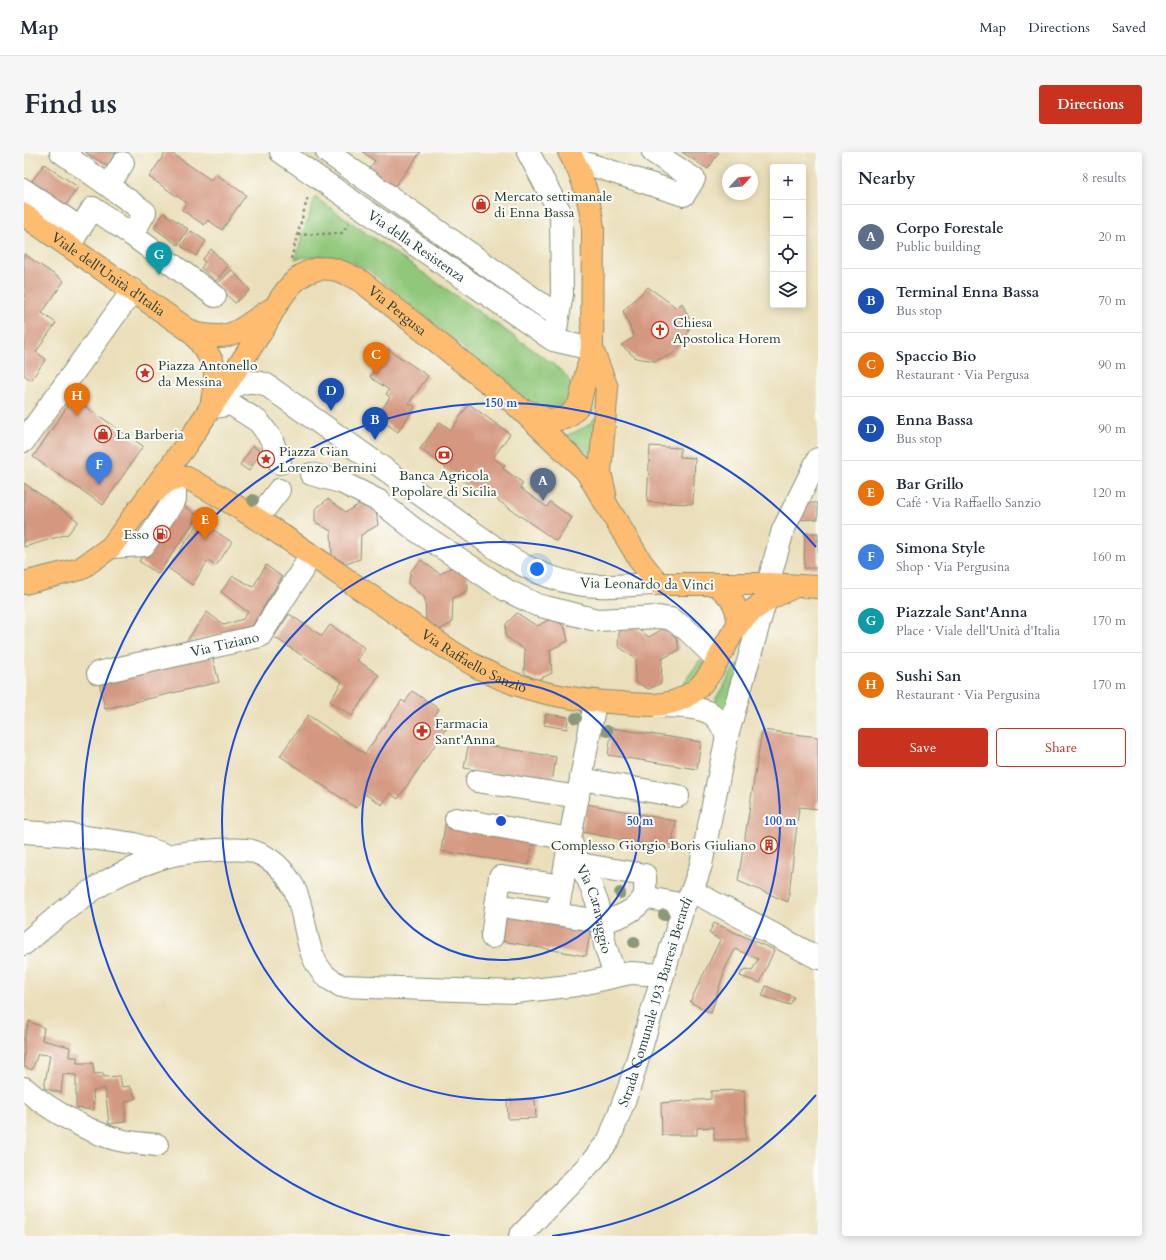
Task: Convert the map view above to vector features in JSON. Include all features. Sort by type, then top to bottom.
[{"type":"main road","points":[[516,405],[538,417],[551,421],[568,417],[580,405],[592,349],[593,228],[591,209],[583,184],[571,156]]},
{"type":"main road","name":"Viale dell'Unità d'Italia","points":[[24,215],[194,333]]},
{"type":"main road","name":"Via Pergusa","points":[[144,504],[186,445],[265,326],[275,307],[293,282],[307,271],[334,269],[361,281],[516,405]]},
{"type":"main road","points":[[194,333],[213,337],[225,336],[240,331],[255,318],[275,307]]},
{"type":"main road","points":[[194,333],[211,357],[216,368],[216,377],[210,408]]},
{"type":"main road","points":[[592,349],[607,388],[600,472],[608,505]]},
{"type":"main road","points":[[516,405],[586,471],[608,505],[641,562],[659,584]]},
{"type":"main road","points":[[186,445],[191,466],[212,491]]},
{"type":"main road","points":[[24,583],[80,569],[111,547],[144,504],[165,482],[175,477],[187,478],[212,491]]},
{"type":"main road","name":"Via Raffaello Sanzio","points":[[212,491],[250,526],[311,556],[466,661],[513,684],[542,692],[595,702],[652,705],[666,704],[685,697],[708,678],[738,624]]},
{"type":"main road","name":"Via Leonardo da Vinci","points":[[659,584],[717,585],[766,593]]},
{"type":"main road","points":[[717,585],[729,595],[735,604],[738,614],[738,624]]},
{"type":"main road","points":[[738,624],[766,593],[773,596],[795,587],[818,588]]},
{"type":"street","points":[[61,152],[145,212],[132,235]]},
{"type":"street","name":"Via della Resistenza","points":[[281,152],[553,340],[592,349]]},
{"type":"street","points":[[327,152],[558,316]]},
{"type":"street","points":[[528,152],[561,214],[562,294],[553,340]]},
{"type":"street","points":[[571,156],[684,195],[694,180],[654,152]]},
{"type":"street","points":[[109,185],[123,163]]},
{"type":"street","points":[[24,190],[80,228]]},
{"type":"street","points":[[69,246],[93,208],[215,296]]},
{"type":"street","points":[[24,441],[133,290]]},
{"type":"street","name":"Via Leonardo da Vinci","points":[[210,408],[234,386],[246,381],[265,384],[524,566],[568,583],[598,586],[659,584]]},
{"type":"street","points":[[210,408],[232,404],[259,422],[272,440],[280,463]]},
{"type":"street","name":"Strada Comunale 193 Barresi Berardi","points":[[520,1236],[594,1159],[609,1140],[629,1088],[662,975],[688,898],[702,865],[727,736],[750,656],[783,530],[818,459]]},
{"type":"street","points":[[311,474],[341,482],[379,501],[414,529],[512,593],[537,604],[597,620],[658,617],[671,619],[686,629],[718,660]]},
{"type":"street","points":[[111,547],[144,545],[175,499],[175,477]]},
{"type":"street","points":[[250,526],[279,490]]},
{"type":"street","name":"Via Tiziano","points":[[98,673],[260,636],[311,556]]},
{"type":"street","points":[[738,624],[750,656]]},
{"type":"street","points":[[557,914],[595,702]]},
{"type":"street","points":[[652,705],[698,710],[712,714],[719,721],[727,736]]},
{"type":"street","points":[[477,781],[678,796]]},
{"type":"street","points":[[456,819],[570,839]]},
{"type":"street","points":[[24,832],[71,835],[134,844],[169,856]]},
{"type":"street","name":"Via Caravaggio","points":[[570,839],[579,864],[588,879],[598,905],[605,945],[616,976]]},
{"type":"street","points":[[24,944],[82,897],[105,882],[169,856],[235,848],[252,851],[273,862],[287,876],[295,889],[302,906],[312,954],[320,969],[328,978],[341,986],[515,992],[577,985],[630,972],[662,975]]},
{"type":"street","points":[[496,905],[601,921],[616,919],[632,910],[644,896],[645,875],[579,864]]},
{"type":"street","points":[[492,937],[500,877],[562,886]]},
{"type":"street","points":[[644,896],[688,898],[818,958]]},
{"type":"street","points":[[24,1088],[63,1116],[94,1130],[122,1141],[157,1145]]},
{"type":"path","points":[[290,263],[308,196]]},
{"type":"path","points":[[298,235],[342,232],[350,221]]},
{"type":"green space","points":[[315,197],[552,363],[563,372],[571,385],[572,391],[570,405],[559,410],[550,410],[531,404],[367,269],[340,258],[315,256],[295,259]]},
{"type":"green space","points":[[597,416],[592,466],[566,436],[587,426]]},
{"type":"green space","points":[[700,660],[706,664],[689,689],[682,685]]},
{"type":"green space","points":[[741,664],[725,714],[716,704],[716,698],[734,668]]},
{"type":"building","points":[[85,152],[116,152],[107,166]]},
{"type":"building","points":[[166,152],[170,152],[211,180],[216,174],[246,195],[222,230],[208,220],[204,225],[182,210],[187,203],[149,177]]},
{"type":"building","points":[[363,152],[421,152],[391,191],[366,173],[375,161]]},
{"type":"building","points":[[682,152],[719,152],[708,169]]},
{"type":"building","points":[[44,164],[78,187],[62,211],[28,187]]},
{"type":"building","points":[[164,213],[188,229],[178,245],[154,228]]},
{"type":"building","points":[[191,231],[206,241],[196,256],[181,246]]},
{"type":"building","points":[[211,249],[228,266],[216,281],[201,268],[205,262],[202,260]]},
{"type":"building","points":[[24,254],[64,281],[42,313],[56,323],[36,352],[46,359],[31,380],[24,375]]},
{"type":"building","points":[[232,270],[250,290],[235,303],[217,284]]},
{"type":"building","name":"Chiesa Apostolica Horem","points":[[648,287],[677,308],[682,303],[691,323],[685,341],[673,354],[655,361],[636,358],[621,345],[634,337],[623,311]]},
{"type":"building","points":[[388,349],[428,376],[409,403],[415,407],[398,432],[377,417],[390,397],[386,394],[389,390],[370,377]]},
{"type":"building","points":[[73,398],[143,446],[103,505],[33,457]]},
{"type":"building","points":[[469,404],[510,434],[493,458],[505,466],[502,468],[523,483],[520,488],[547,507],[550,502],[572,518],[556,541],[486,492],[483,495],[420,449],[440,422],[451,430]]},
{"type":"building","points":[[253,446],[261,452],[249,471],[240,465]]},
{"type":"building","points":[[650,446],[680,448],[680,457],[695,458],[693,504],[647,502]]},
{"type":"building","points":[[24,483],[78,521],[68,534],[24,547]]},
{"type":"building","points":[[328,499],[346,512],[365,501],[376,511],[378,525],[361,535],[360,559],[346,564],[332,556],[331,531],[315,522],[315,509]]},
{"type":"building","points":[[179,502],[198,516],[158,574],[139,561]]},
{"type":"building","points":[[804,503],[818,503],[818,519],[796,520]]},
{"type":"building","points":[[200,521],[232,542],[216,566],[208,561],[192,585],[168,568]]},
{"type":"building","points":[[805,533],[818,533],[818,568],[804,568]]},
{"type":"building","points":[[421,560],[440,574],[455,565],[467,575],[468,590],[453,598],[452,623],[437,631],[426,620],[425,598],[408,584],[411,571]]},
{"type":"building","points":[[266,565],[282,577],[252,626],[186,642],[207,612],[224,625],[243,619],[248,612],[221,592],[233,576],[253,587]]},
{"type":"building","points":[[517,613],[537,626],[554,617],[565,628],[568,641],[550,650],[552,673],[537,680],[524,673],[525,650],[505,636],[506,624]]},
{"type":"building","points":[[289,614],[322,636],[330,625],[365,648],[357,660],[379,675],[352,716],[330,701],[342,682],[274,637]]},
{"type":"building","points":[[630,623],[649,637],[666,627],[677,639],[679,650],[662,659],[661,683],[649,689],[635,682],[636,659],[618,646],[619,633]]},
{"type":"building","points":[[212,655],[219,682],[105,709],[99,682]]},
{"type":"building","points":[[412,691],[439,709],[434,717],[448,726],[398,799],[390,793],[382,805],[365,794],[356,808],[280,756],[308,715],[365,754],[402,700],[405,703]]},
{"type":"building","points":[[546,714],[568,717],[567,729],[544,725]]},
{"type":"building","points":[[612,728],[701,742],[697,769],[608,755]]},
{"type":"building","name":"Complesso Giorgio Boris Giuliano","points":[[762,730],[818,737],[818,809],[799,807],[788,902],[738,881]]},
{"type":"building","points":[[469,742],[556,757],[552,783],[464,768]]},
{"type":"building","points":[[587,804],[676,821],[671,849],[582,832]]},
{"type":"building","points":[[445,824],[533,839],[529,865],[441,851]]},
{"type":"building","points":[[502,912],[591,928],[586,956],[497,940]]},
{"type":"building","points":[[714,923],[774,950],[760,983],[740,976],[742,971],[747,969],[752,971],[758,959],[735,949],[725,969],[711,1013],[690,1002],[720,940],[709,933]]},
{"type":"building","points":[[766,986],[794,997],[790,1005],[762,996]]},
{"type":"building","points":[[29,1021],[44,1028],[42,1040],[70,1047],[69,1057],[77,1057],[77,1063],[93,1063],[94,1074],[103,1073],[104,1077],[120,1076],[122,1087],[130,1086],[136,1098],[125,1102],[125,1122],[109,1124],[105,1088],[93,1091],[94,1110],[76,1108],[76,1075],[63,1074],[61,1093],[44,1088],[50,1055],[38,1054],[32,1070],[24,1067],[24,1040]]},
{"type":"building","points":[[744,1090],[746,1139],[714,1140],[714,1127],[697,1128],[697,1135],[662,1135],[661,1103],[711,1099],[711,1091]]},
{"type":"building","points":[[535,1099],[536,1118],[508,1119],[507,1100]]},
{"type":"place","name":"Mercato settimanale di Enna Bassa","points":[[481,204]]},
{"type":"place","name":"Piazzale Sant'Anna","points":[[159,275]]},
{"type":"place","name":"Chiesa Apostolica Horem","points":[[660,330]]},
{"type":"place","name":"Piazza Antonello da Messina","points":[[145,373]]},
{"type":"place","name":"Spaccio Bio","points":[[376,375]]},
{"type":"place","name":"Enna Bassa","points":[[331,411]]},
{"type":"place","name":"Sushi San","points":[[77,416]]},
{"type":"place","name":"La Barberia","points":[[103,434]]},
{"type":"place","name":"Terminal Enna Bassa","points":[[375,440]]},
{"type":"place","name":"Banca Agricola Popolare di Sicilia","points":[[444,455]]},
{"type":"place","name":"Piazza Gian Lorenzo Bernini","points":[[266,459]]},
{"type":"place","name":"Simona Style","points":[[99,485]]},
{"type":"place","name":"Corpo Forestale","points":[[543,501]]},
{"type":"place","name":"Esso","points":[[162,534]]},
{"type":"place","name":"Bar Grillo","points":[[205,540]]},
{"type":"place","name":"Farmacia Sant'Anna","points":[[422,731]]},
{"type":"place","name":"Complesso Giorgio Boris Giuliano","points":[[769,845]]}]
